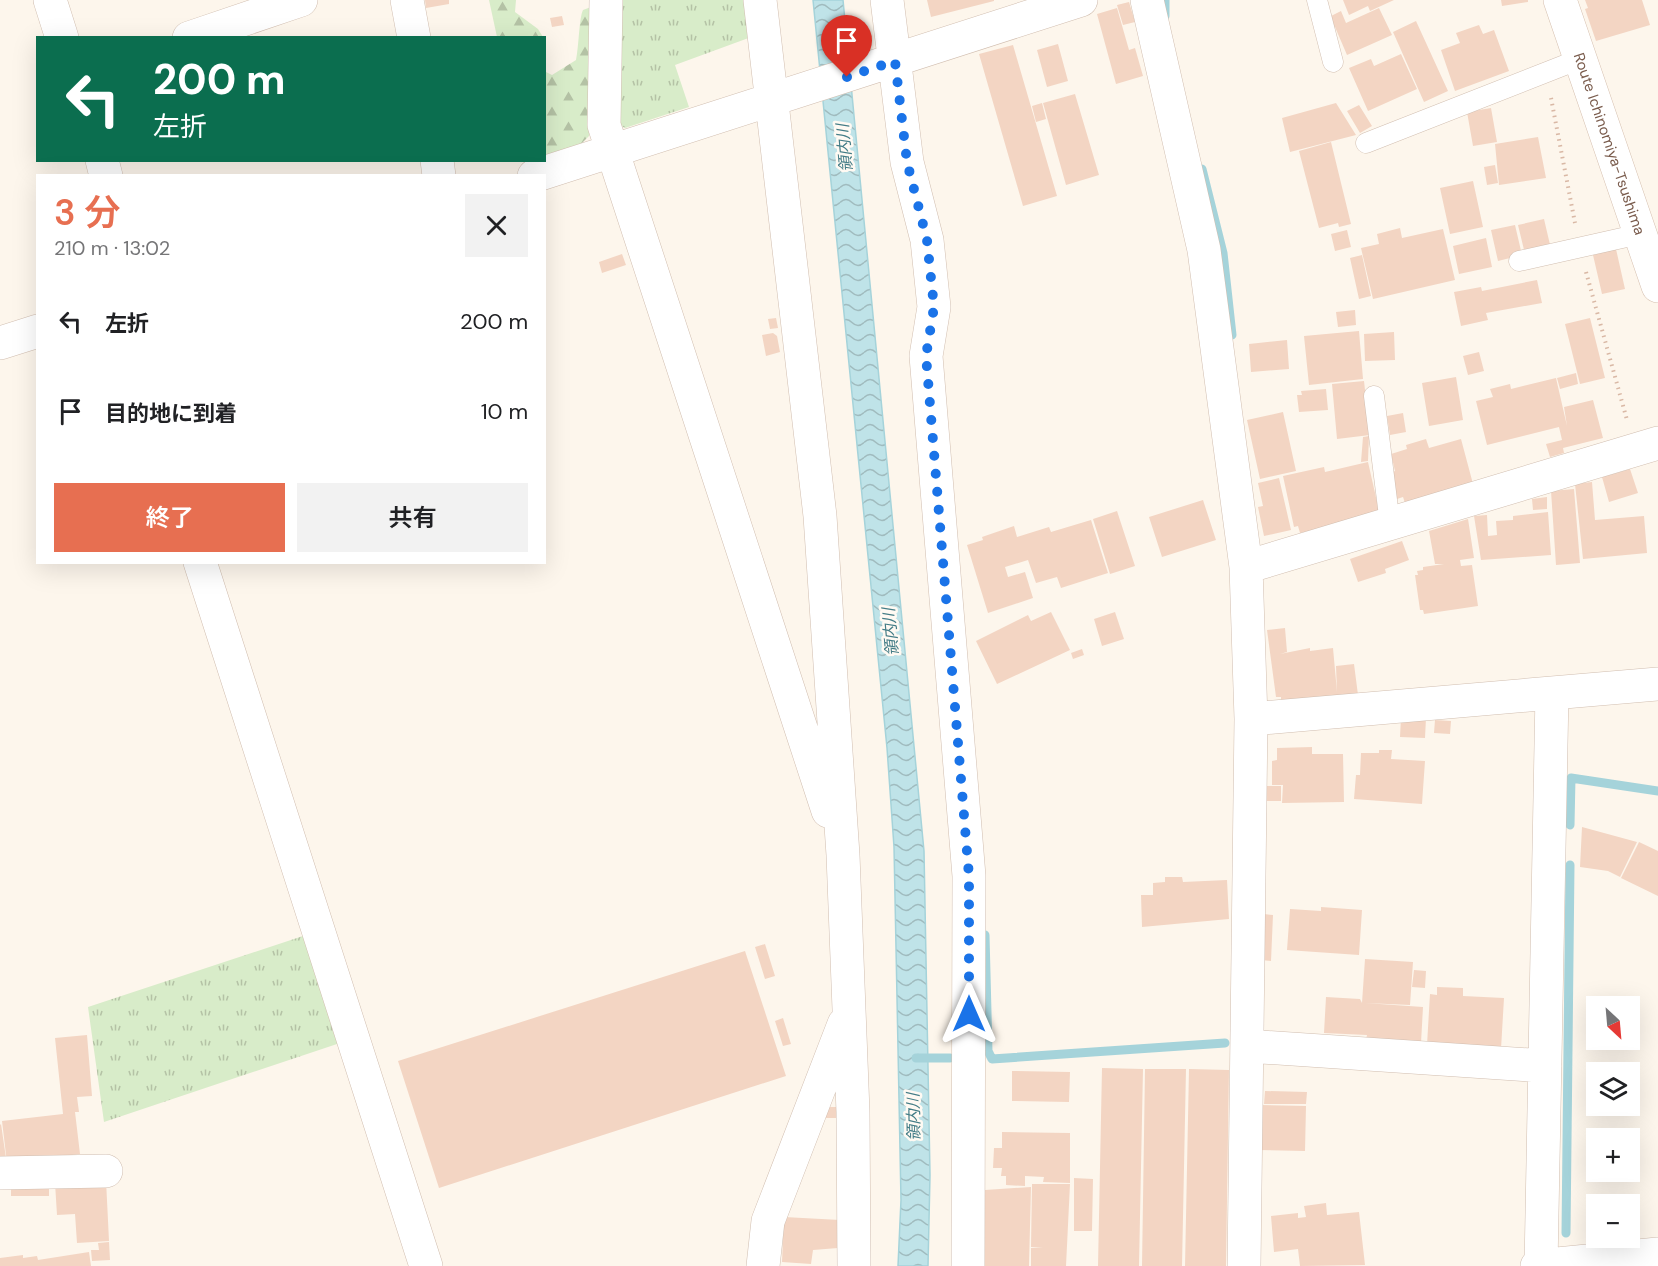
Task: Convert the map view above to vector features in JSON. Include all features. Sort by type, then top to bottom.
[{"type":"street","points":[[50,0],[61,36]]},
{"type":"street","points":[[195,36],[301,0]]},
{"type":"street","points":[[407,0],[414,36]]},
{"type":"street","points":[[606,0],[604,125],[843,855]]},
{"type":"street","points":[[760,0],[778,99],[820,516],[843,855],[849,1011],[854,1266]]},
{"type":"street","points":[[887,0],[892,62],[907,162],[927,240],[934,307],[926,356],[969,876],[968,1266]]},
{"type":"street","points":[[540,174],[1081,0]]},
{"type":"street","points":[[1147,0],[1204,250],[1246,567],[1251,719],[1244,1266]]},
{"type":"street","name":"Route Ichinomiya-Tsushima","points":[[1560,0],[1658,286]]},
{"type":"street","points":[[0,343],[36,332]]},
{"type":"street","points":[[1246,567],[1658,443]]},
{"type":"street","points":[[201,564],[426,1266]]},
{"type":"street","points":[[1251,719],[1658,684]]},
{"type":"street","points":[[1552,693],[1540,1266],[1600,1263],[1658,1254]]},
{"type":"street","points":[[763,1266],[768,1221],[849,1011]]},
{"type":"street","points":[[1246,1046],[1545,1066]]},
{"type":"street","points":[[0,1173],[106,1171]]},
{"type":"lane","points":[[1317,0],[1334,62]]},
{"type":"lane","points":[[1366,143],[1580,59]]},
{"type":"lane","points":[[1519,261],[1640,234]]},
{"type":"lane","points":[[1374,396],[1390,524]]},
{"type":"green space","points":[[489,0],[516,0],[515,12],[538,29],[542,36],[497,36]]},
{"type":"green space","points":[[618,0],[750,0],[754,36],[675,65],[689,107],[625,128],[614,122]]},
{"type":"green space","points":[[591,7],[589,136],[581,144],[546,155],[546,72],[552,75],[576,60],[583,10]]},
{"type":"green space","points":[[312,933],[346,1041],[104,1122],[88,1007]]},
{"type":"water","name":"領内川","points":[[813,0],[843,0],[924,851],[930,1175],[928,1266],[898,1266],[901,1200],[894,847],[887,748]]},
{"type":"building","points":[[425,0],[449,0],[449,4],[426,8]]},
{"type":"building","points":[[927,0],[994,0],[994,1],[931,17]]},
{"type":"building","points":[[1343,0],[1394,0],[1370,11],[1368,6],[1349,15]]},
{"type":"building","points":[[1501,0],[1528,0],[1528,2],[1502,6]]},
{"type":"building","points":[[1585,0],[1642,0],[1650,25],[1596,41],[1585,9],[1588,8]]},
{"type":"building","points":[[1129,2],[1135,22],[1123,25],[1117,5]]},
{"type":"building","points":[[1117,8],[1129,50],[1135,48],[1143,76],[1116,84],[1097,14]]},
{"type":"building","points":[[1379,8],[1392,35],[1347,55],[1335,27],[1332,29],[1327,18],[1341,11],[1346,23]]},
{"type":"building","points":[[562,16],[564,25],[552,27],[550,18]]},
{"type":"building","points":[[1416,21],[1448,91],[1424,102],[1393,32]]},
{"type":"building","points":[[1479,25],[1483,34],[1494,30],[1509,71],[1455,91],[1441,50],[1460,43],[1456,33]]},
{"type":"building","points":[[1058,44],[1068,81],[1047,87],[1037,50]]},
{"type":"building","points":[[1013,45],[1057,196],[1023,206],[979,54]]},
{"type":"building","points":[[1401,54],[1417,89],[1368,111],[1349,68],[1371,59],[1374,66]]},
{"type":"building","points":[[1075,94],[1099,175],[1066,185],[1043,103]]},
{"type":"building","points":[[1042,103],[1046,119],[1036,122],[1032,106]]},
{"type":"building","points":[[1336,103],[1356,135],[1290,152],[1282,118]]},
{"type":"building","points":[[1359,105],[1372,126],[1360,133],[1347,111]]},
{"type":"building","points":[[1491,108],[1497,142],[1473,146],[1467,112]]},
{"type":"building","points":[[1538,137],[1546,178],[1499,185],[1495,144]]},
{"type":"building","points":[[1331,142],[1351,224],[1339,227],[1338,223],[1319,228],[1299,151]]},
{"type":"building","points":[[1495,165],[1498,183],[1487,185],[1484,167]]},
{"type":"building","points":[[1473,181],[1483,227],[1450,234],[1440,188]]},
{"type":"building","points":[[1544,219],[1551,249],[1525,254],[1518,225]]},
{"type":"building","points":[[1515,225],[1522,255],[1498,261],[1491,230]]},
{"type":"building","points":[[1400,228],[1402,238],[1443,229],[1455,280],[1373,299],[1361,248],[1379,244],[1377,234]]},
{"type":"building","points":[[1347,230],[1351,247],[1335,251],[1331,234]]},
{"type":"building","points":[[1486,238],[1492,267],[1459,274],[1453,246]]},
{"type":"building","points":[[1616,249],[1625,289],[1602,294],[1593,255]]},
{"type":"building","points":[[622,254],[626,265],[602,273],[599,262]]},
{"type":"building","points":[[1362,255],[1371,296],[1359,299],[1350,258]]},
{"type":"building","points":[[1537,280],[1542,303],[1486,313],[1488,320],[1461,326],[1454,292],[1481,287],[1482,291]]},
{"type":"building","points":[[1355,310],[1356,325],[1338,327],[1336,312]]},
{"type":"building","points":[[776,318],[778,328],[770,329],[768,319]]},
{"type":"building","points":[[1590,318],[1605,378],[1580,384],[1565,324]]},
{"type":"building","points":[[1359,331],[1363,379],[1309,385],[1304,336]]},
{"type":"building","points":[[1394,332],[1395,360],[1365,361],[1364,334]]},
{"type":"building","points":[[773,333],[777,336],[780,352],[766,356],[762,335]]},
{"type":"building","points":[[1287,340],[1289,369],[1251,372],[1249,344]]},
{"type":"building","points":[[1479,352],[1484,371],[1468,375],[1463,356]]},
{"type":"building","points":[[1576,373],[1578,384],[1560,389],[1557,378]]},
{"type":"building","points":[[1456,377],[1463,420],[1429,426],[1422,383]]},
{"type":"building","points":[[1556,378],[1567,426],[1564,407],[1593,400],[1603,438],[1563,448],[1564,453],[1550,457],[1546,444],[1562,440],[1559,427],[1487,445],[1476,401],[1493,397],[1490,389],[1510,384],[1511,389]]},
{"type":"building","points":[[1364,381],[1370,435],[1337,439],[1332,384]]},
{"type":"building","points":[[1326,389],[1328,410],[1299,412],[1297,395],[1302,395],[1301,391]]},
{"type":"building","points":[[1283,412],[1296,471],[1260,479],[1247,420]]},
{"type":"building","points":[[1403,413],[1406,432],[1390,435],[1387,416]]},
{"type":"building","points":[[1369,436],[1368,461],[1361,462],[1363,437]]},
{"type":"building","points":[[1426,439],[1429,448],[1461,439],[1473,484],[1405,503],[1403,497],[1397,499],[1391,454],[1407,449],[1406,445]]},
{"type":"building","points":[[1368,462],[1380,515],[1300,533],[1298,526],[1294,527],[1283,476],[1324,467],[1325,472]]},
{"type":"building","points":[[1630,469],[1638,493],[1609,502],[1602,477]]},
{"type":"building","points":[[1279,478],[1291,530],[1264,536],[1258,507],[1263,506],[1258,483]]},
{"type":"building","points":[[1592,482],[1595,520],[1644,516],[1647,553],[1583,559],[1575,484]]},
{"type":"building","points":[[1574,489],[1580,563],[1556,565],[1551,491]]},
{"type":"building","points":[[1547,497],[1547,509],[1533,510],[1532,499]]},
{"type":"building","points":[[1203,500],[1216,540],[1162,557],[1149,517]]},
{"type":"building","points":[[1117,511],[1135,566],[1110,574],[1093,519]]},
{"type":"building","points":[[1548,512],[1551,555],[1481,560],[1474,516],[1487,515],[1488,536],[1497,535],[1496,521],[1513,520],[1513,516]]},
{"type":"building","points":[[1468,519],[1474,558],[1460,560],[1461,566],[1472,565],[1478,606],[1424,614],[1423,610],[1420,610],[1415,575],[1418,575],[1417,571],[1423,570],[1423,567],[1444,564],[1435,564],[1429,531]]},
{"type":"building","points":[[1091,520],[1108,573],[1061,588],[1057,577],[1036,583],[1028,560],[1005,567],[1008,577],[1025,572],[1033,598],[988,613],[967,545],[1014,526],[1017,537],[1049,527],[1051,532]]},
{"type":"building","points":[[1402,541],[1409,560],[1385,569],[1386,573],[1358,582],[1350,559]]},
{"type":"building","points":[[1051,612],[1070,650],[997,684],[976,641],[1028,615],[1031,621]]},
{"type":"building","points":[[1115,612],[1124,639],[1102,646],[1094,619]]},
{"type":"building","points":[[1285,628],[1287,652],[1280,654],[1310,648],[1310,651],[1333,648],[1337,692],[1336,666],[1354,664],[1358,695],[1281,703],[1281,697],[1276,697],[1267,630]]},
{"type":"building","points":[[1082,649],[1084,655],[1073,659],[1071,653]]},
{"type":"building","points":[[1401,717],[1426,718],[1425,738],[1400,737]]},
{"type":"building","points":[[1435,720],[1451,721],[1450,734],[1434,733]]},
{"type":"building","points":[[1312,747],[1312,754],[1343,754],[1344,802],[1282,803],[1283,785],[1272,785],[1272,761],[1277,760],[1277,748]]},
{"type":"building","points":[[1379,750],[1392,750],[1391,759],[1425,761],[1422,804],[1354,799],[1356,775],[1360,775],[1361,753],[1379,753]]},
{"type":"building","points":[[1264,786],[1281,786],[1281,801],[1264,801]]},
{"type":"building","points":[[1582,827],[1637,842],[1620,877],[1608,871],[1580,867]]},
{"type":"building","points":[[1639,842],[1658,851],[1658,896],[1621,878]]},
{"type":"building","points":[[1165,877],[1182,877],[1183,882],[1227,880],[1229,919],[1142,927],[1141,895],[1153,895],[1153,883],[1165,882]]},
{"type":"building","points":[[1321,907],[1362,910],[1359,955],[1287,950],[1290,909],[1321,911]]},
{"type":"building","points":[[1264,914],[1273,915],[1271,961],[1261,960]]},
{"type":"building","points":[[765,944],[775,976],[765,979],[755,947]]},
{"type":"building","points":[[745,951],[786,1076],[439,1188],[398,1061]]},
{"type":"building","points":[[1365,959],[1413,962],[1410,1005],[1365,1003],[1423,1007],[1421,1043],[1366,1039],[1367,1035],[1324,1033],[1326,997],[1360,999],[1362,1003]]},
{"type":"building","points":[[1414,970],[1426,971],[1425,988],[1412,987]]},
{"type":"building","points":[[1437,987],[1463,988],[1463,996],[1504,998],[1501,1049],[1427,1045],[1430,994],[1437,995]]},
{"type":"building","points":[[783,1018],[791,1044],[783,1046],[775,1021]]},
{"type":"building","points":[[87,1035],[92,1096],[77,1097],[79,1112],[75,1112],[80,1154],[7,1163],[2,1121],[63,1114],[55,1038]]},
{"type":"building","points":[[1102,1068],[1143,1069],[1139,1266],[1098,1266]]},
{"type":"building","points":[[1145,1069],[1186,1069],[1182,1266],[1142,1266]]},
{"type":"building","points":[[1189,1069],[1229,1070],[1226,1266],[1185,1266]]},
{"type":"building","points":[[1012,1071],[1070,1072],[1069,1102],[1012,1101]]},
{"type":"building","points":[[1265,1091],[1307,1092],[1306,1104],[1264,1104]]},
{"type":"building","points":[[1260,1105],[1306,1106],[1305,1151],[1259,1150]]},
{"type":"building","points":[[826,1107],[838,1107],[837,1118],[826,1118]]},
{"type":"building","points":[[0,1125],[6,1158],[0,1159]]},
{"type":"building","points":[[1002,1132],[1070,1133],[1070,1183],[1043,1182],[1044,1177],[1025,1176],[1025,1186],[1006,1185],[1006,1176],[1001,1176],[1002,1168],[993,1168],[994,1148],[1002,1148]]},
{"type":"building","points":[[1074,1178],[1093,1179],[1092,1231],[1074,1231]]},
{"type":"building","points":[[106,1180],[109,1241],[77,1243],[75,1214],[57,1215],[55,1183]]},
{"type":"building","points":[[11,1181],[49,1182],[49,1196],[11,1196]]},
{"type":"building","points":[[1032,1184],[1070,1184],[1066,1266],[1031,1266],[1031,1248],[1043,1248],[1031,1247]]},
{"type":"building","points":[[1031,1187],[1029,1266],[984,1266],[985,1190]]},
{"type":"building","points":[[1326,1203],[1327,1215],[1359,1212],[1365,1265],[1300,1266],[1298,1249],[1274,1252],[1271,1216],[1298,1213],[1298,1218],[1306,1217],[1304,1206]]},
{"type":"building","points":[[784,1217],[840,1220],[838,1248],[813,1250],[811,1264],[782,1262]]},
{"type":"building","points":[[109,1242],[110,1260],[92,1261],[91,1250],[99,1250],[98,1243]]},
{"type":"building","points":[[89,1252],[91,1266],[0,1266],[0,1258],[23,1255],[23,1258],[37,1256],[38,1260]]},
{"type":"waterway","points":[[1165,0],[1165,16]]},
{"type":"waterway","points":[[1202,169],[1223,253],[1232,335]]},
{"type":"waterway","points":[[1570,825],[1571,778],[1658,791]]},
{"type":"waterway","points":[[1566,1233],[1570,865]]},
{"type":"waterway","points":[[985,935],[988,1051],[992,1059],[1225,1043]]},
{"type":"waterway","points":[[916,1058],[950,1058]]},
{"type":"route","points":[[847,77],[895,61],[907,162],[927,240],[934,307],[926,356],[969,876],[969,1014]]}]
